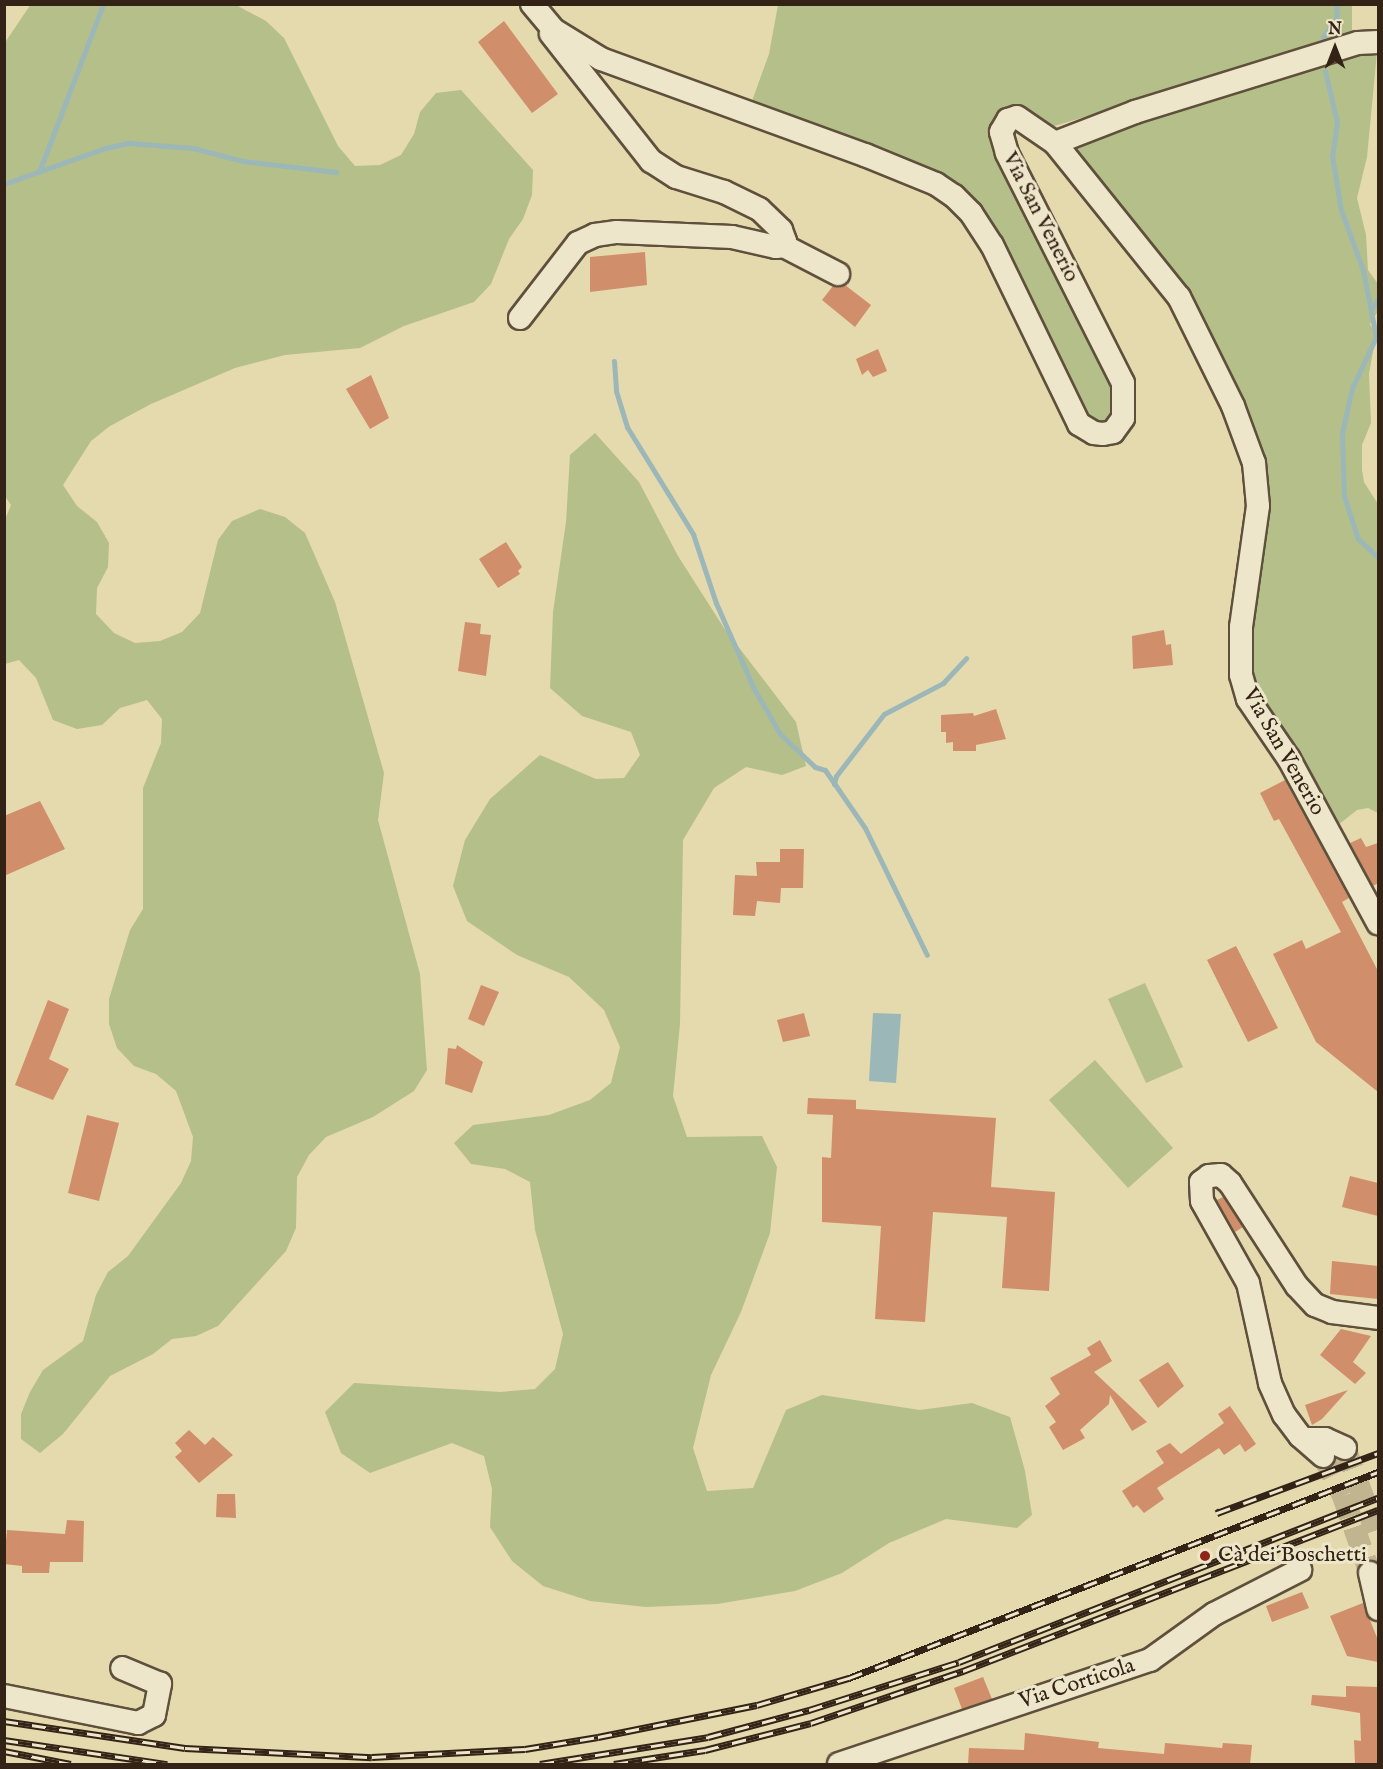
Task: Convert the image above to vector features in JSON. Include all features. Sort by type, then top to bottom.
[{"type":"street","name":"Via San Venerio","points":[[534,9],[554,30],[601,59],[865,155],[936,184],[954,196],[971,213],[992,245],[1074,416],[1086,430],[1103,434],[1113,432],[1123,418],[1123,383],[1007,153],[1001,132],[1008,120],[1017,117],[1035,125],[1054,143],[1179,297],[1233,406],[1254,463],[1258,506],[1241,627],[1241,675],[1248,699],[1289,759],[1378,923]]},
{"type":"street","points":[[534,9],[651,161],[676,177],[723,192],[759,209],[781,230],[784,246]]},
{"type":"street","points":[[1054,143],[1135,112],[1358,44],[1378,42]]},
{"type":"street","points":[[520,318],[578,243],[595,235],[617,232],[732,237],[784,246],[838,274]]},
{"type":"street","points":[[1323,1456],[1304,1439],[1284,1415],[1270,1383],[1248,1283],[1202,1201],[1201,1182],[1209,1176],[1221,1175],[1230,1183],[1297,1286],[1315,1305],[1332,1312],[1378,1318]]},
{"type":"street","points":[[1304,1439],[1325,1439],[1345,1448]]},
{"type":"street","name":"Via Corticola","points":[[839,1764],[1150,1660],[1214,1614],[1300,1570]]},
{"type":"street","points":[[1370,1573],[1378,1609]]},
{"type":"street","points":[[4,1696],[138,1723],[154,1715],[160,1684],[122,1668]]},
{"type":"green space","points":[[31,4],[236,5],[266,21],[284,38],[338,146],[355,166],[380,165],[401,155],[414,134],[420,112],[436,93],[461,90],[533,170],[532,195],[523,219],[509,239],[491,284],[474,302],[404,326],[360,348],[285,355],[235,368],[151,404],[110,426],[91,441],[63,485],[77,506],[97,522],[109,543],[108,567],[97,588],[96,614],[114,633],[135,643],[160,641],[182,632],[200,613],[218,540],[232,521],[260,509],[285,517],[305,533],[335,602],[384,773],[378,820],[420,974],[427,1070],[414,1091],[373,1117],[326,1137],[309,1155],[297,1177],[296,1228],[286,1251],[218,1326],[196,1336],[172,1339],[153,1354],[110,1376],[63,1434],[40,1453],[21,1439],[21,1414],[30,1392],[43,1370],[83,1341],[96,1295],[108,1272],[128,1256],[181,1183],[191,1161],[193,1137],[176,1091],[156,1074],[134,1066],[117,1048],[109,1024],[109,999],[130,930],[143,909],[143,788],[161,743],[162,719],[147,700],[120,708],[102,725],[77,729],[53,720],[36,678],[19,660],[5,664],[4,522],[11,505],[4,495],[4,44]]},
{"type":"green space","points":[[1352,4],[1352,37],[1051,127],[1029,110],[1017,107],[996,119],[1114,386],[1111,419],[1103,424],[1086,417],[1000,240],[869,146],[752,101],[769,54],[778,5]]},
{"type":"green space","points":[[1377,52],[1367,157],[1357,198],[1366,235],[1368,270],[1378,284],[1378,311],[1370,324],[1376,335],[1369,374],[1371,423],[1362,445],[1362,470],[1364,482],[1378,504],[1378,813],[1368,808],[1357,810],[1338,825],[1257,694],[1250,673],[1251,629],[1268,506],[1187,292],[1071,148],[1138,121],[1360,53]]},
{"type":"green space","points":[[595,433],[639,482],[678,556],[724,628],[796,722],[806,766],[782,775],[746,767],[714,788],[683,840],[680,1024],[673,1096],[687,1137],[762,1136],[777,1167],[770,1233],[741,1312],[711,1375],[693,1448],[707,1491],[753,1488],[786,1410],[822,1395],[920,1410],[972,1403],[1010,1417],[1025,1471],[1032,1515],[1017,1528],[946,1519],[889,1543],[842,1573],[795,1591],[717,1604],[646,1607],[590,1601],[543,1586],[512,1561],[490,1527],[492,1489],[484,1456],[452,1443],[370,1473],[341,1453],[325,1412],[354,1383],[500,1392],[535,1389],[555,1369],[563,1334],[535,1230],[530,1182],[505,1169],[471,1164],[454,1143],[473,1125],[549,1115],[590,1100],[611,1083],[620,1047],[604,1010],[569,977],[517,955],[467,921],[453,886],[465,840],[490,799],[540,755],[596,779],[624,778],[640,755],[631,732],[582,716],[550,688],[553,612],[566,522],[570,455]]},
{"type":"green space","points":[[1145,983],[1183,1067],[1146,1083],[1108,999]]},
{"type":"green space","points":[[1095,1060],[1173,1148],[1128,1188],[1049,1100]]},
{"type":"water","points":[[873,1013],[901,1014],[896,1083],[869,1081]]},
{"type":"building","points":[[504,21],[558,94],[532,113],[478,42]]},
{"type":"building","points":[[645,252],[647,285],[590,292],[590,257]]},
{"type":"building","points":[[845,285],[871,305],[855,327],[822,300],[833,286]]},
{"type":"building","points":[[878,349],[887,371],[873,377],[868,370],[862,375],[856,359]]},
{"type":"building","points":[[371,375],[389,418],[370,429],[346,389]]},
{"type":"building","points":[[506,542],[522,567],[518,571],[520,574],[498,588],[479,559]]},
{"type":"building","points":[[465,622],[481,624],[480,634],[491,635],[486,676],[458,671]]},
{"type":"building","points":[[1164,630],[1166,645],[1171,644],[1173,665],[1133,669],[1132,636]]},
{"type":"building","points":[[996,709],[1006,739],[976,745],[976,751],[953,751],[953,742],[946,743],[946,732],[941,732],[941,715],[973,713],[974,716]]},
{"type":"building","points":[[1285,780],[1349,898],[1342,902],[1378,971],[1378,1092],[1316,1042],[1273,954],[1302,940],[1306,949],[1341,932],[1279,819],[1274,821],[1260,793]]},
{"type":"building","points":[[40,801],[65,849],[4,876],[4,816]]},
{"type":"building","points":[[1361,838],[1366,847],[1378,843],[1378,883],[1373,886],[1350,843]]},
{"type":"building","points":[[780,849],[804,849],[803,888],[781,888],[780,903],[757,901],[755,916],[733,915],[735,875],[757,876],[756,862],[780,862]]},
{"type":"building","points":[[1236,946],[1278,1028],[1248,1042],[1207,960]]},
{"type":"building","points":[[481,985],[499,992],[484,1026],[468,1019]]},
{"type":"building","points":[[48,1000],[69,1009],[49,1059],[69,1069],[53,1100],[15,1085]]},
{"type":"building","points":[[804,1013],[810,1036],[783,1042],[777,1020]]},
{"type":"building","points":[[457,1045],[483,1062],[472,1093],[445,1084],[448,1048],[456,1049]]},
{"type":"building","points":[[808,1098],[856,1100],[856,1109],[996,1118],[991,1187],[1055,1192],[1049,1291],[1002,1288],[1007,1217],[933,1212],[925,1322],[875,1319],[881,1226],[822,1222],[822,1157],[831,1158],[833,1115],[807,1114]]},
{"type":"building","points":[[87,1115],[119,1123],[99,1201],[68,1193]]},
{"type":"building","points":[[1350,1176],[1378,1183],[1378,1216],[1342,1207]]},
{"type":"building","points":[[1223,1197],[1243,1227],[1235,1232],[1217,1200]]},
{"type":"building","points":[[1332,1261],[1378,1266],[1378,1299],[1330,1294]]},
{"type":"building","points":[[1341,1329],[1371,1336],[1353,1362],[1366,1373],[1355,1384],[1320,1355]]},
{"type":"building","points":[[1100,1340],[1112,1361],[1094,1372],[1147,1422],[1132,1431],[1110,1395],[1109,1404],[1080,1430],[1085,1438],[1063,1450],[1049,1427],[1056,1422],[1045,1406],[1060,1394],[1050,1378],[1091,1355],[1087,1348]]},
{"type":"building","points":[[1168,1362],[1184,1386],[1158,1408],[1139,1380]]},
{"type":"building","points":[[1348,1390],[1322,1419],[1312,1425],[1305,1405]]},
{"type":"building","points":[[1230,1406],[1256,1444],[1245,1452],[1240,1444],[1224,1455],[1219,1448],[1157,1488],[1164,1499],[1144,1513],[1137,1505],[1133,1508],[1122,1491],[1164,1463],[1156,1451],[1170,1443],[1181,1454],[1224,1423],[1218,1414]]},
{"type":"building","points":[[189,1430],[205,1445],[213,1437],[233,1455],[199,1483],[175,1457],[182,1451],[175,1443]]},
{"type":"building","points":[[217,1494],[235,1494],[236,1518],[216,1517]]},
{"type":"building","points":[[67,1520],[84,1521],[83,1562],[50,1562],[49,1573],[22,1573],[22,1566],[4,1564],[7,1530],[65,1534]]},
{"type":"building","points":[[1302,1592],[1309,1608],[1272,1622],[1266,1606]]},
{"type":"building","points":[[1363,1603],[1378,1640],[1378,1662],[1347,1656],[1330,1616]]},
{"type":"building","points":[[983,1677],[992,1699],[962,1709],[954,1688]]},
{"type":"building","points":[[1346,1686],[1378,1687],[1378,1764],[1355,1764],[1354,1740],[1361,1741],[1360,1713],[1311,1705],[1312,1695],[1346,1697]]},
{"type":"building","points":[[1025,1733],[1099,1742],[1098,1748],[1164,1754],[1165,1743],[1222,1748],[1223,1743],[1252,1745],[1250,1764],[968,1764],[969,1748],[1024,1750]]},
{"type":"waterway","points":[[1323,37],[1336,19],[1337,4]]},
{"type":"waterway","points":[[39,172],[102,7]]},
{"type":"waterway","points":[[1325,71],[1337,122],[1332,156],[1341,210],[1363,270],[1376,337],[1352,388],[1342,433],[1344,496],[1358,539],[1378,557]]},
{"type":"waterway","points":[[4,184],[105,148],[129,143],[193,148],[243,161],[336,172]]},
{"type":"waterway","points":[[1372,308],[1378,299]]},
{"type":"waterway","points":[[614,361],[616,391],[627,427],[693,534],[716,603],[753,687],[780,734],[815,767],[825,770],[865,828],[927,955]]},
{"type":"waterway","points":[[834,784],[836,776],[884,714],[943,683],[966,658]]},
{"type":"tunnel","points":[[1345,1448],[1378,1537]]},
{"type":"tunnel","points":[[1323,1456],[1343,1496],[1370,1573]]},
{"type":"railway","points":[[1220,1511],[1217,1513],[1378,1453]]},
{"type":"railway","points":[[4,1721],[185,1748],[372,1757],[525,1749],[598,1737],[757,1705],[849,1678],[1378,1472]]},
{"type":"railway","points":[[540,1764],[708,1737],[809,1710],[959,1662],[1378,1498]]},
{"type":"railway","points":[[614,1764],[705,1750],[811,1723],[963,1671],[1378,1510]]},
{"type":"railway","points":[[4,1740],[167,1764]]},
{"type":"railway","points":[[4,1751],[71,1764]]},
{"type":"place","name":"Cà dei Boschetti","points":[[1205,1556]]}]
